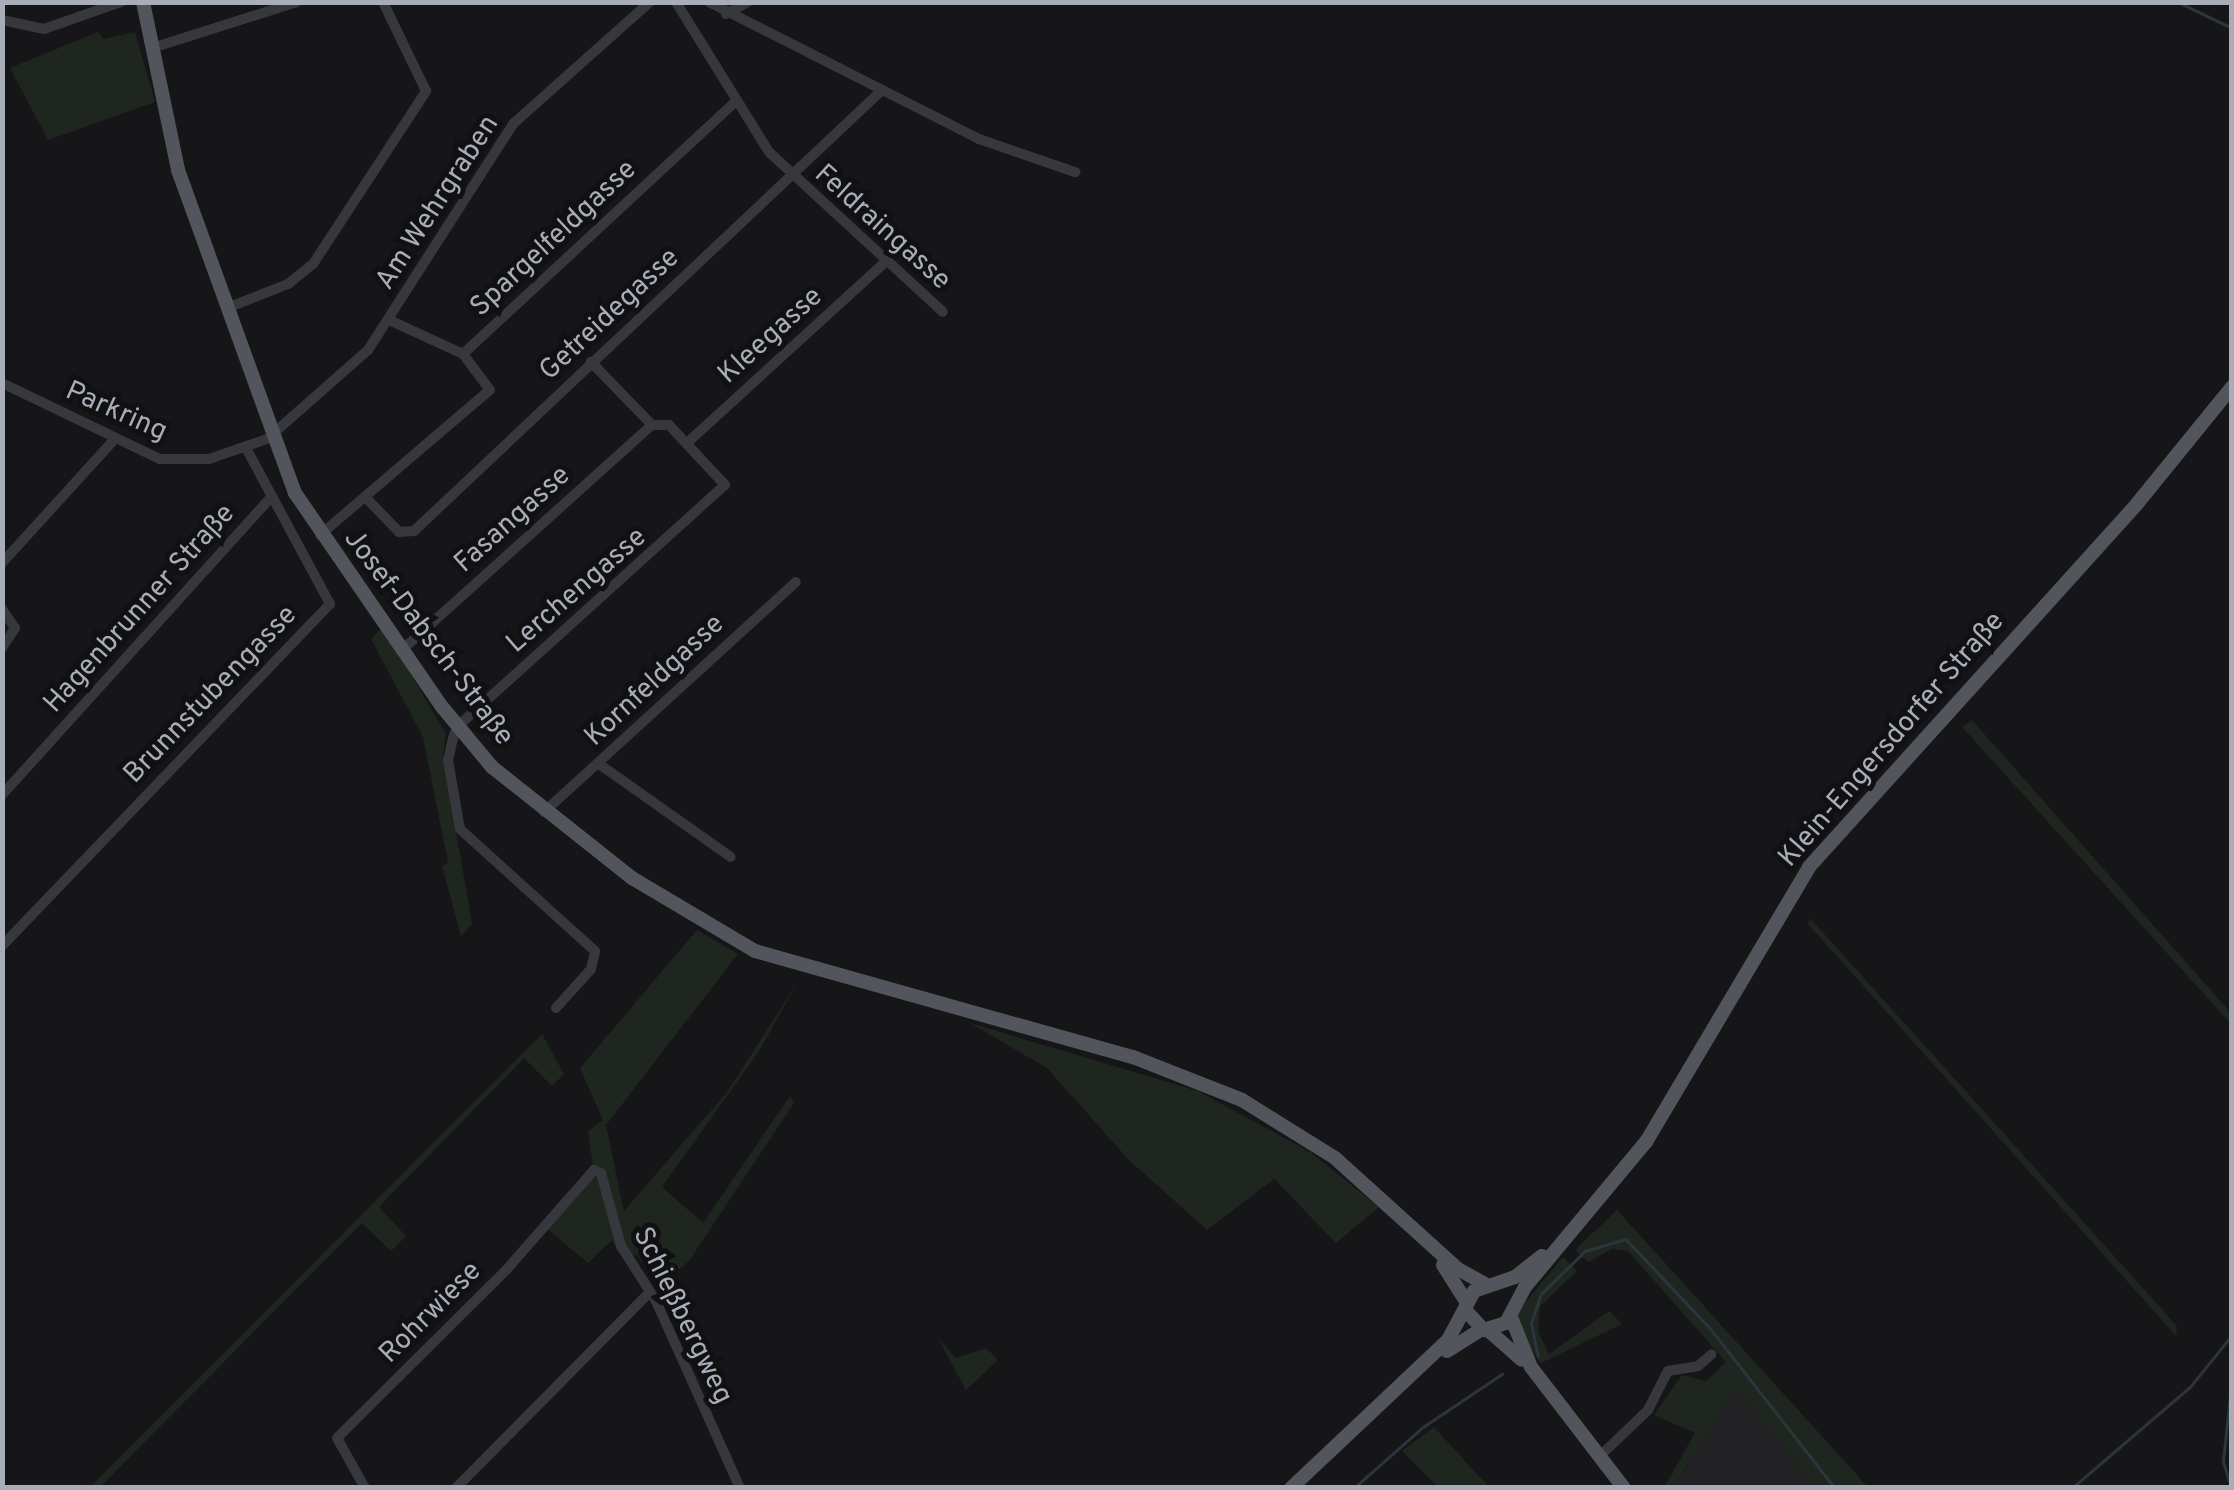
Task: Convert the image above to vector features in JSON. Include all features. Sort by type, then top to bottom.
[{"type":"main road","name":"Josef-Dabsch-Straße","points":[[142,2],[178,170],[272,435],[320,535],[457,727],[544,812],[678,909],[767,956],[1133,1057],[1230,1094],[1335,1158],[1425,1240],[1491,1284]]},
{"type":"main road","name":"Klein-Engersdorfer Straße","points":[[1512,1314],[1556,1249],[1605,1198],[1657,1125],[1809,867],[2136,504],[2232,387]]},
{"type":"main road","name":"Josef-Dabsch-Straße","points":[[1425,1240],[1485,1330],[1531,1367]]},
{"type":"main road","name":"Klein-Engersdorfer Straße","points":[[1418,1372],[1467,1307],[1491,1284],[1556,1249]]},
{"type":"main road","points":[[1491,1284],[1510,1296],[1512,1314],[1531,1367],[1602,1454],[1624,1488]]},
{"type":"main road","points":[[1292,1488],[1418,1372],[1512,1314]]},
{"type":"street","points":[[2,20],[44,28],[121,2]]},
{"type":"street","points":[[152,48],[296,2]]},
{"type":"street","points":[[226,308],[300,276],[326,248],[426,91],[384,2]]},
{"type":"street","name":"Am Wehrgraben","points":[[272,435],[356,363],[389,320],[514,123],[650,2]]},
{"type":"street","points":[[676,2],[735,102],[792,178]]},
{"type":"street","points":[[709,2],[726,14],[979,139],[1075,172]]},
{"type":"street","points":[[726,14],[748,2]]},
{"type":"street","name":"Getreidegasse","points":[[368,500],[408,534],[880,92]]},
{"type":"street","name":"Spargelfeldgasse","points":[[389,320],[463,354],[735,102]]},
{"type":"street","name":"Feldraingasse","points":[[792,178],[943,312]]},
{"type":"street","name":"Kleegasse","points":[[687,442],[884,262]]},
{"type":"street","points":[[320,535],[368,500],[490,390],[463,354]]},
{"type":"street","points":[[591,362],[652,425],[665,422],[687,442]]},
{"type":"street","name":"Parkring","points":[[2,382],[114,440],[180,462],[246,448],[272,435]]},
{"type":"street","name":"Fasangasse","points":[[404,649],[652,425]]},
{"type":"street","points":[[2,563],[114,440]]},
{"type":"street","name":"Lerchengasse","points":[[457,727],[725,488],[687,442]]},
{"type":"street","name":"Brunnstubengasse","points":[[2,946],[330,604],[246,448]]},
{"type":"street","name":"Hagenbrunner Straße","points":[[2,795],[271,497]]},
{"type":"street","name":"Kornfeldgasse","points":[[544,812],[796,582]]},
{"type":"street","points":[[2,609],[15,628],[2,648]]},
{"type":"street","points":[[457,727],[448,760],[460,830],[596,955],[556,1008]]},
{"type":"street","points":[[599,764],[730,857]]},
{"type":"street","name":"Schießbergweg","points":[[588,1172],[601,1173],[616,1232],[650,1292],[740,1488]]},
{"type":"street","name":"Rohrwiese","points":[[364,1488],[337,1438],[507,1269],[588,1172]]},
{"type":"street","points":[[456,1488],[650,1292]]},
{"type":"street","points":[[1602,1454],[1648,1410],[1668,1371],[1698,1366],[1712,1354]]},
{"type":"shaded area","points":[[98,32],[104,39],[135,32],[155,102],[48,140],[10,68]]},
{"type":"shaded area","points":[[383,627],[446,734],[443,756],[472,924],[461,936],[442,866],[448,863],[423,737],[371,639]]},
{"type":"shaded area","points":[[1972,720],[2231,1013],[2231,1024],[1962,727]]},
{"type":"shaded area","points":[[1810,918],[2177,1326],[2176,1336],[1808,924]]},
{"type":"shaded area","points":[[697,930],[738,954],[606,1125],[624,1211],[728,1091],[799,980],[759,1051],[662,1187],[703,1223],[790,1096],[794,1103],[689,1261],[657,1288],[637,1255],[621,1256],[612,1240],[588,1263],[546,1228],[593,1166],[588,1131],[603,1120],[580,1068]]},
{"type":"shaded area","points":[[970,1023],[1198,1091],[1310,1152],[1379,1207],[1336,1243],[1274,1179],[1207,1230],[1129,1160],[1047,1068]]},
{"type":"shaded area","points":[[542,1034],[564,1074],[552,1086],[524,1058],[379,1207],[406,1236],[391,1251],[362,1223],[100,1487],[90,1487]]},
{"type":"shaded area","points":[[1617,1210],[1868,1487],[1815,1487],[1736,1387],[1674,1487],[1664,1487],[1695,1433],[1654,1415],[1682,1375],[1706,1381],[1726,1362],[1628,1251],[1612,1249],[1588,1262],[1575,1250]]},
{"type":"shaded area","points":[[1563,1257],[1577,1271],[1540,1306],[1538,1332],[1549,1354],[1609,1311],[1622,1324],[1541,1363],[1517,1332],[1518,1311]]},
{"type":"shaded area","points":[[938,1338],[956,1358],[986,1348],[998,1360],[966,1390]]},
{"type":"shaded area","points":[[1736,1386],[1815,1487],[1674,1488]]},
{"type":"shaded area","points":[[1434,1427],[1489,1487],[1438,1487],[1402,1451]]},
{"type":"waterway","points":[[2178,2],[2232,28]]},
{"type":"waterway","points":[[1538,1357],[1531,1323],[1541,1294],[1585,1251],[1626,1239],[1710,1328],[1835,1488]]},
{"type":"waterway","points":[[2072,1488],[2190,1387],[2232,1335]]},
{"type":"waterway","points":[[1354,1488],[1423,1427],[1502,1374]]},
{"type":"waterway","points":[[2231,1488],[2223,1461],[2232,1377]]}]
